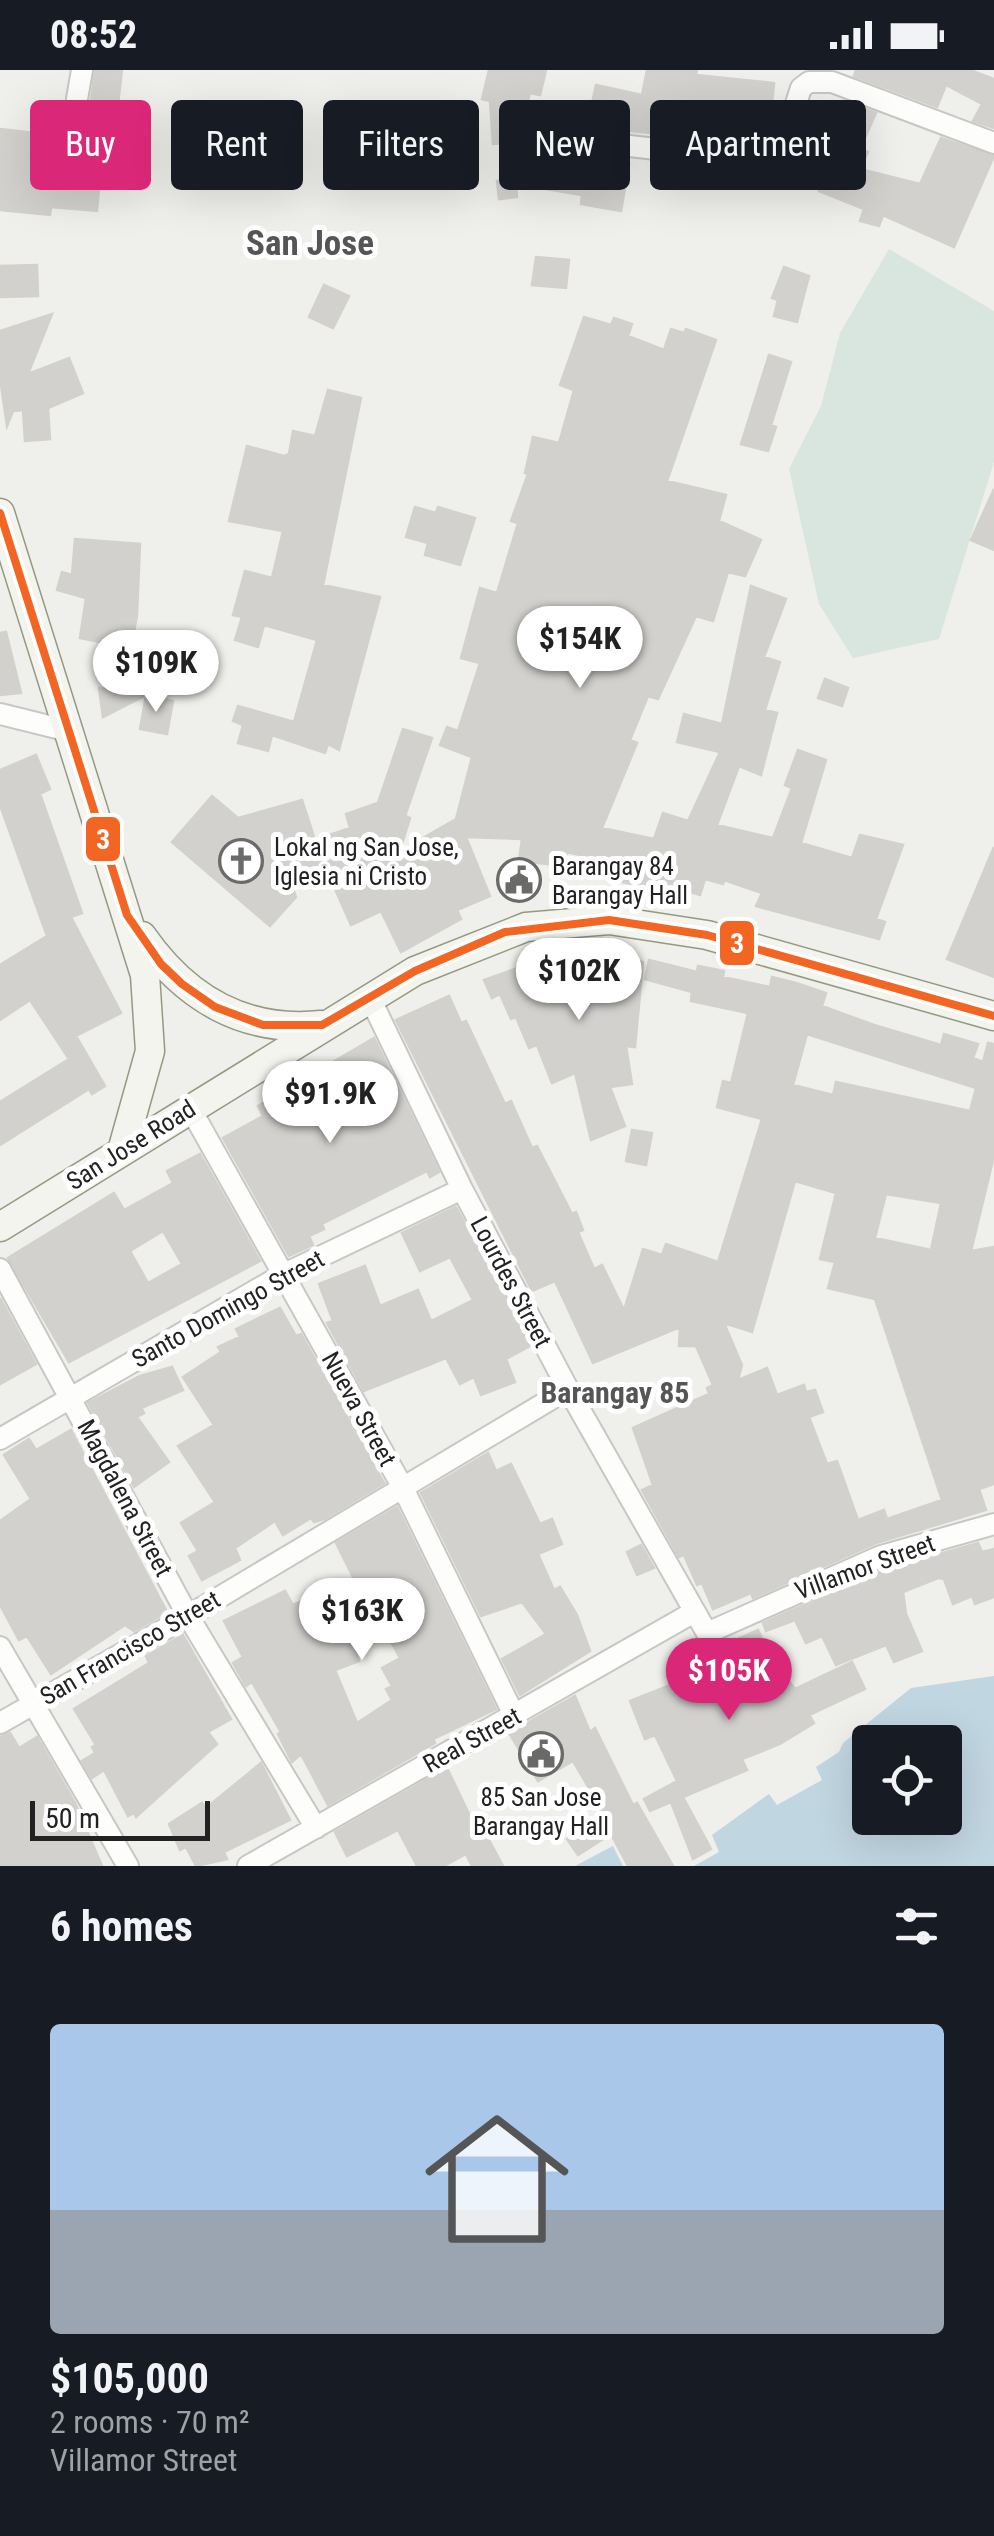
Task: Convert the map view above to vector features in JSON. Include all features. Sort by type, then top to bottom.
[{"type":"main road","points":[[0,512],[144,976],[150,1050],[122,1151]]},
{"type":"main road","points":[[127,915],[161,964],[215,1007],[263,1025],[322,1025]]},
{"type":"main road","name":"San Jose Road","points":[[0,1227],[322,1025],[415,971],[506,932],[609,920],[707,935],[994,1016]]},
{"type":"street","points":[[78,99],[82,70]]},
{"type":"street","points":[[630,145],[770,162],[778,158],[801,88],[809,82],[832,82],[994,143]]},
{"type":"street","points":[[0,714],[69,732]]},
{"type":"street","name":"Lourdes Street","points":[[370,998],[462,1189],[568,1389],[694,1612]]},
{"type":"street","name":"Nueva Street","points":[[190,1108],[402,1486],[515,1717]]},
{"type":"street","name":"Santo Domingo Street","points":[[0,1439],[282,1275],[462,1189]]},
{"type":"street","name":"Magdalena Street","points":[[0,1269],[188,1616],[316,1828]]},
{"type":"street","name":"San Francisco Street","points":[[0,1722],[188,1616],[568,1389]]},
{"type":"street","name":"Villamor Street","points":[[707,1633],[881,1556],[994,1524]]},
{"type":"street","points":[[694,1612],[731,1685]]},
{"type":"street","name":"Real Street","points":[[248,1866],[694,1612]]},
{"type":"street","points":[[0,1647],[128,1866]]},
{"type":"shaded area","points":[[889,249],[994,311],[994,462],[939,639],[853,658],[819,604],[789,469],[821,406],[840,333]]},
{"type":"water","points":[[994,1676],[994,1866],[694,1866],[719,1852],[712,1835],[769,1794],[777,1805],[822,1780],[816,1767],[839,1752],[852,1736],[852,1835],[962,1835],[962,1725],[865,1725],[911,1688]]},
{"type":"water","points":[[613,1846],[623,1866],[575,1866]]},
{"type":"building","points":[[95,70],[122,70],[118,100],[91,100]]},
{"type":"building","points":[[489,70],[546,70],[540,95],[530,93],[528,100],[499,100],[499,143],[493,144],[490,101],[482,99]]},
{"type":"building","points":[[647,70],[697,70],[696,75],[774,83],[772,100],[650,100],[650,133],[630,131],[630,100],[593,100],[596,85],[642,95]]},
{"type":"building","points":[[856,70],[970,70],[994,79],[994,128],[973,121],[982,104],[946,85],[937,107],[854,76]]},
{"type":"building","points":[[866,109],[876,113],[866,136]]},
{"type":"building","points":[[0,129],[30,132],[30,190],[99,190],[97,211],[51,207],[50,215],[0,210]]},
{"type":"building","points":[[941,138],[994,156],[954,247],[883,215],[879,226],[860,221],[864,209],[819,191],[866,190],[866,170],[920,184]]},
{"type":"building","points":[[497,181],[499,190],[516,190],[517,197],[499,199]]},
{"type":"building","points":[[552,190],[625,190],[621,211],[581,204],[582,195]]},
{"type":"building","points":[[536,257],[569,260],[566,288],[532,285]]},
{"type":"building","points":[[37,265],[38,296],[0,297],[0,266]]},
{"type":"building","points":[[784,267],[809,276],[797,322],[774,316],[778,300],[772,298]]},
{"type":"building","points":[[324,285],[349,296],[333,328],[309,317]]},
{"type":"building","points":[[52,314],[28,374],[69,358],[83,393],[48,408],[50,439],[25,441],[23,410],[13,411],[7,426],[0,378],[0,331]]},
{"type":"building","points":[[584,317],[611,325],[614,318],[632,324],[628,336],[664,350],[671,329],[684,333],[686,329],[716,340],[667,481],[726,495],[719,521],[761,540],[745,576],[728,572],[713,621],[696,616],[658,699],[648,696],[630,740],[637,743],[602,828],[654,839],[663,813],[688,821],[720,752],[677,742],[684,714],[722,724],[751,586],[786,599],[764,657],[780,662],[765,710],[777,713],[761,775],[739,766],[717,825],[773,838],[792,788],[785,785],[798,750],[826,760],[801,843],[852,858],[860,835],[903,845],[876,919],[885,922],[879,939],[756,906],[762,893],[724,880],[723,884],[705,879],[700,895],[677,888],[676,894],[614,880],[618,864],[567,852],[565,866],[519,861],[522,839],[466,837],[490,896],[457,910],[461,919],[401,952],[381,911],[351,925],[324,864],[311,879],[305,867],[288,874],[296,897],[270,926],[172,842],[212,796],[238,818],[302,800],[315,840],[350,828],[346,814],[378,803],[403,729],[432,738],[405,816],[410,818],[400,851],[456,819],[472,757],[440,745],[447,727],[458,731],[480,663],[461,658],[480,588],[497,593],[518,523],[511,521],[528,474],[525,473],[533,437],[559,443],[574,390],[560,385]]},
{"type":"building","points":[[769,355],[791,362],[771,425],[776,427],[768,451],[741,444]]},
{"type":"building","points":[[328,390],[361,398],[323,585],[380,597],[339,750],[328,744],[325,753],[272,735],[268,751],[238,743],[243,725],[233,721],[238,706],[294,722],[317,640],[264,625],[258,647],[235,640],[242,617],[233,615],[245,571],[272,578],[283,531],[229,521],[247,446],[289,454],[293,431],[315,436]]},
{"type":"building","points":[[994,489],[994,550],[971,540]]},
{"type":"building","points":[[415,507],[436,513],[438,507],[475,518],[460,565],[425,555],[428,543],[406,537]]},
{"type":"building","points":[[75,539],[140,544],[137,615],[131,648],[80,638],[86,598],[57,590],[62,572],[72,575]]},
{"type":"building","points":[[6,632],[21,693],[0,695],[0,633]]},
{"type":"building","points":[[825,679],[848,688],[842,706],[818,698]]},
{"type":"building","points":[[99,688],[144,696],[103,717]]},
{"type":"building","points":[[146,696],[173,701],[167,734],[140,729]]},
{"type":"building","points":[[36,755],[50,789],[40,794],[82,913],[71,917],[121,1013],[76,1036],[105,1086],[92,1094],[89,1089],[0,1145],[0,1102],[69,1059],[30,1000],[0,1020],[0,965],[47,936],[0,805],[0,770]]},
{"type":"building","points":[[994,847],[994,977],[947,959]]},
{"type":"building","name":"Barangay 84 Barangay Hall","points":[[528,866],[534,884],[510,892],[504,875]]},
{"type":"building","points":[[571,949],[643,962],[635,1047],[626,1046],[632,1084],[610,1087],[625,1126],[591,1140],[575,1073],[552,1083],[537,1045],[529,1048],[516,1017],[511,1019],[500,994],[492,998],[484,980]]},
{"type":"building","points":[[649,960],[697,972],[698,966],[724,971],[723,977],[770,987],[772,977],[826,993],[822,1006],[874,1025],[941,1045],[944,1034],[978,1044],[973,1058],[983,1062],[988,1043],[994,1044],[994,1156],[971,1251],[994,1247],[994,1484],[979,1489],[986,1510],[876,1543],[753,1598],[751,1593],[713,1609],[702,1583],[697,1585],[684,1555],[679,1557],[642,1490],[653,1485],[633,1428],[709,1394],[707,1388],[713,1385],[696,1346],[679,1346],[680,1327],[593,1363],[555,1281],[532,1291],[396,1020],[449,996],[461,1023],[466,1021],[505,1104],[511,1101],[532,1148],[537,1146],[572,1214],[576,1212],[583,1230],[578,1232],[594,1269],[602,1265],[624,1310],[643,1249],[662,1255],[666,1244],[718,1262],[762,1119],[717,1107],[723,1081],[731,1083],[748,1013],[691,1001],[692,992],[645,979]],"holes":[[[807,1034],[976,1088],[970,1111],[836,1082],[833,1095],[793,1085]],[[795,1181],[836,1193],[820,1259],[835,1262],[828,1288],[875,1299],[942,1500],[887,1519],[884,1510],[858,1520],[837,1461],[827,1464],[809,1417],[823,1412],[815,1390],[806,1392],[804,1385],[777,1395],[767,1368],[738,1380],[742,1365],[724,1323],[752,1332]],[[886,1194],[941,1203],[931,1250],[875,1238]]]},
{"type":"building","points":[[374,1038],[439,1172],[430,1177],[427,1171],[322,1224],[324,1229],[309,1236],[313,1245],[289,1256],[223,1138],[263,1116],[258,1106]]},
{"type":"building","points":[[632,1130],[652,1133],[646,1165],[626,1161]]},
{"type":"building","points":[[200,1154],[260,1261],[69,1362],[8,1258],[114,1193],[124,1210],[173,1183],[167,1171]],"holes":[[[163,1231],[182,1264],[148,1283],[130,1251]]]},
{"type":"building","points":[[456,1207],[530,1346],[506,1359],[515,1382],[481,1395],[474,1377],[460,1384],[446,1358],[364,1391],[327,1323],[333,1321],[319,1284],[365,1266],[380,1306],[418,1290],[431,1321],[473,1300],[450,1257],[420,1271],[402,1233]]},
{"type":"building","points":[[0,1298],[36,1364],[0,1384]]},
{"type":"building","points":[[280,1308],[296,1336],[301,1334],[384,1483],[324,1519],[314,1522],[311,1518],[283,1535],[275,1521],[235,1548],[240,1560],[202,1580],[189,1556],[198,1551],[181,1523],[215,1502],[178,1446],[214,1425],[183,1377],[221,1352],[218,1347],[240,1337],[236,1329]]},
{"type":"building","points":[[172,1367],[183,1390],[141,1408],[144,1413],[137,1417],[169,1462],[134,1487],[88,1403],[140,1376]]},
{"type":"building","points":[[71,1430],[167,1612],[134,1631],[125,1625],[51,1674],[27,1636],[19,1640],[0,1605],[0,1521],[31,1499],[4,1455],[29,1439],[36,1450]]},
{"type":"building","points":[[488,1453],[496,1471],[511,1464],[540,1524],[552,1519],[562,1544],[538,1554],[554,1590],[560,1587],[577,1615],[590,1651],[520,1695],[502,1659],[546,1634],[522,1602],[481,1616],[421,1493]]},
{"type":"building","points":[[397,1507],[496,1709],[433,1739],[435,1743],[328,1805],[301,1754],[292,1762],[278,1734],[281,1732],[252,1682],[246,1686],[233,1663],[243,1657],[224,1621],[285,1591],[293,1605],[354,1579],[336,1543]],"holes":[[[402,1579],[423,1620],[389,1638],[400,1658],[382,1668],[392,1686],[386,1689],[392,1700],[357,1723],[335,1670],[359,1661],[340,1605]]]},
{"type":"building","points":[[978,1543],[982,1552],[994,1549],[994,1597],[975,1604],[972,1596],[953,1604],[944,1579],[938,1578],[903,1592],[906,1614],[922,1651],[894,1662],[886,1645],[836,1665],[822,1636],[806,1643],[795,1620],[766,1631],[763,1623],[886,1569]]},
{"type":"building","points":[[641,1545],[654,1568],[637,1575],[627,1552]]},
{"type":"building","points":[[758,1630],[784,1685],[789,1681],[795,1689],[852,1662],[865,1689],[809,1715],[814,1723],[780,1744],[742,1759],[747,1770],[683,1797],[711,1849],[693,1859],[671,1802],[650,1811],[644,1799],[677,1781],[655,1735],[645,1739],[630,1701],[673,1684],[671,1681],[705,1662],[722,1696],[738,1697],[744,1680],[727,1644]]},
{"type":"building","points":[[183,1635],[231,1719],[208,1732],[217,1744],[136,1817],[134,1813],[128,1816],[104,1770],[92,1778],[82,1761],[95,1753],[92,1747],[96,1745],[74,1709],[149,1663],[146,1656]]},
{"type":"building","points":[[575,1696],[590,1732],[595,1728],[633,1805],[637,1803],[673,1866],[628,1866],[611,1834],[578,1855],[567,1839],[603,1815],[586,1783],[573,1761],[538,1781],[509,1733]]},
{"type":"building","points":[[10,1733],[19,1748],[37,1737],[75,1803],[102,1866],[0,1866],[0,1737]]},
{"type":"building","points":[[261,1763],[290,1820],[224,1852],[227,1859],[196,1866],[186,1847],[180,1850],[169,1824],[202,1803],[206,1808]]},
{"type":"building","points":[[447,1768],[470,1816],[475,1814],[503,1866],[472,1866],[466,1854],[444,1866],[417,1866],[398,1830],[347,1856],[335,1832]]},
{"type":"transit line","name":"3","points":[[0,513],[127,915],[161,964],[215,1007],[263,1025],[322,1025],[415,971],[505,932],[609,920],[707,935],[994,1016]]},
{"type":"place","name":"Lokal ng San Jose, Iglesia ni Cristo","points":[[241,861]]},
{"type":"place","name":"Barangay 84 Barangay Hall","points":[[519,880]]},
{"type":"place","name":"85 San Jose Barangay Hall","points":[[541,1754]]},
{"type":"district","name":"San Jose","points":[[310,243]]},
{"type":"district","name":"Barangay 85","points":[[615,1392]]}]
